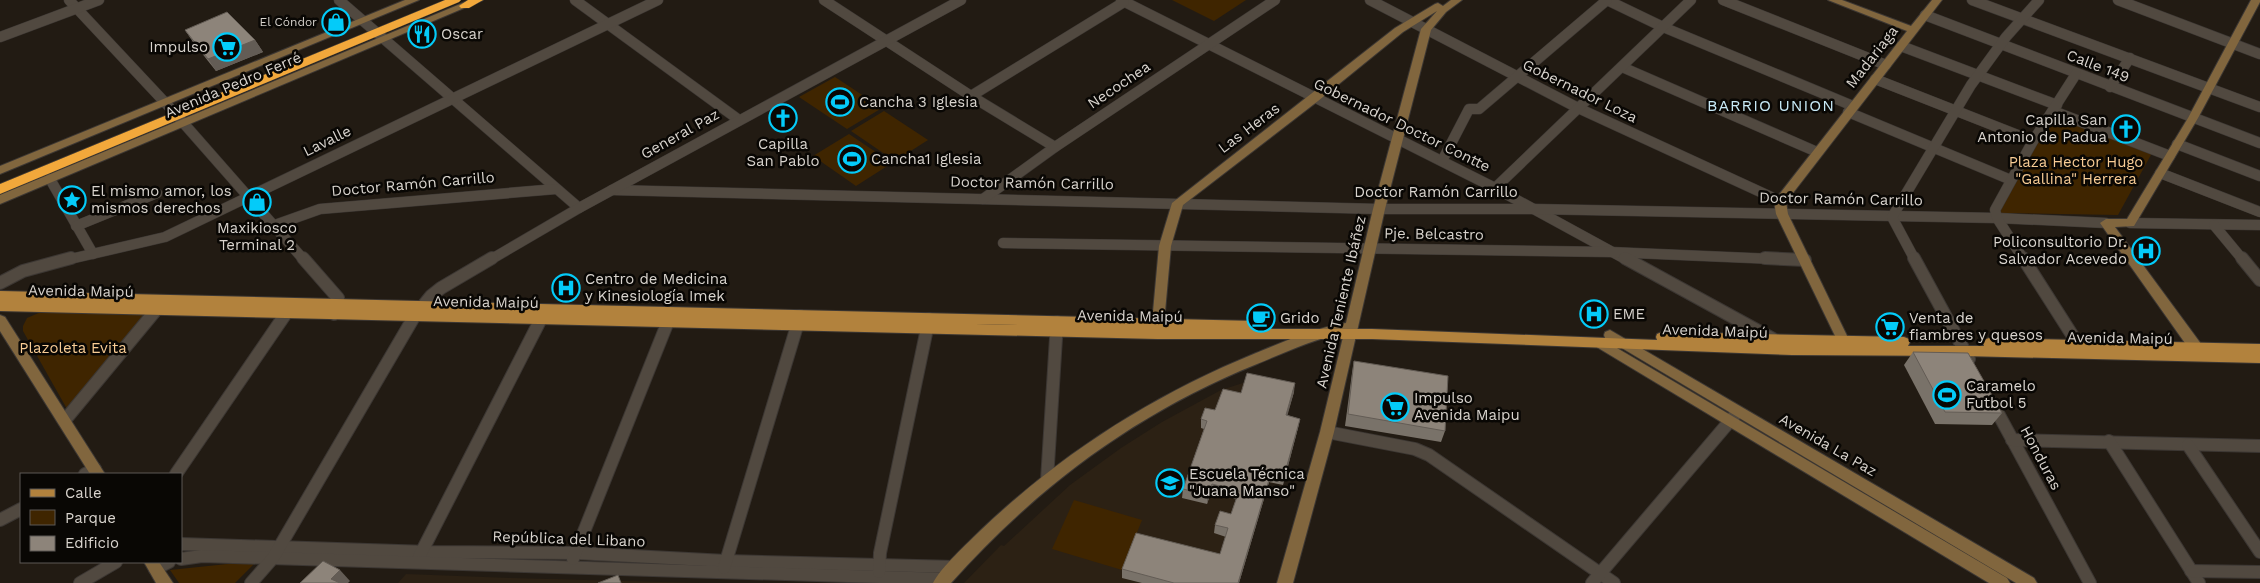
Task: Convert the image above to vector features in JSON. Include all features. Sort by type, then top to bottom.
[{"type":"highway","name":"Avenida Pedro Ferré","points":[[0,189],[174,113],[375,29],[436,0]]},
{"type":"highway","name":"Avenida Pedro Ferré","points":[[375,29],[460,3],[478,0]]},
{"type":"highway","name":"Avenida Pedro Ferré","points":[[0,180],[174,113]]},
{"type":"main road","name":"Avenida Maipú","points":[[0,296],[160,305],[289,309],[1057,326],[1318,334]]},
{"type":"main road","name":"Avenida Maipú","points":[[0,306],[160,305]]},
{"type":"main road","name":"Avenida Maipú","points":[[1158,329],[1351,330],[1605,339],[1773,339],[1962,347],[2199,352],[2260,358]]},
{"type":"main road","name":"Avenida Maipú","points":[[1605,339],[1623,344],[1796,350],[1962,347]]},
{"type":"main road","name":"Avenida Maipú","points":[[2199,352],[2260,349]]},
{"type":"street","points":[[69,0],[174,113],[338,298],[336,310]]},
{"type":"street","points":[[0,38],[99,0]]},
{"type":"street","points":[[339,0],[375,29],[579,208]]},
{"type":"street","name":"Avenida Pedro Ferré","points":[[0,170],[174,113],[375,29],[414,0]]},
{"type":"street","points":[[575,0],[739,120]]},
{"type":"street","name":"Lavalle","points":[[0,283],[23,271],[165,237],[658,0]]},
{"type":"street","points":[[824,0],[971,96],[1055,147]]},
{"type":"street","name":"General Paz","points":[[418,312],[441,288],[579,208],[961,0]]},
{"type":"street","name":"Necochea","points":[[983,199],[1055,147],[1275,0]]},
{"type":"street","name":"Gobernador Loza","points":[[1370,0],[1578,108],[1780,201]]},
{"type":"street","name":"Las Heras","points":[[1178,203],[1314,99],[1399,30],[1447,0]]},
{"type":"street","points":[[1426,29],[1437,15],[1457,0]]},
{"type":"street","points":[[1442,161],[1469,109],[1479,109],[1519,77],[1607,0],[1663,28],[1851,109],[1932,147],[2012,180]]},
{"type":"street","points":[[1495,188],[1690,0]]},
{"type":"street","points":[[1723,0],[1886,65]]},
{"type":"street","name":"Madariaga","points":[[1780,201],[1937,0]]},
{"type":"street","points":[[1972,0],[2260,107]]},
{"type":"street","points":[[1973,367],[1892,217],[1955,110],[2000,44],[2021,18],[2028,14],[2039,0]]},
{"type":"street","points":[[2118,0],[2260,54]]},
{"type":"street","points":[[2130,223],[2193,118],[2256,0]]},
{"type":"street","points":[[971,96],[1122,1]]},
{"type":"street","name":"Gobernador Doctor Contte","points":[[1122,1],[1314,99],[1495,188],[1773,339]]},
{"type":"street","points":[[1839,1],[1912,30]]},
{"type":"street","name":"Calle 149","points":[[1925,15],[2260,143]]},
{"type":"street","name":"Avenida Teniente Ibáñez","points":[[1285,583],[1327,432],[1379,209],[1426,29]]},
{"type":"street","points":[[1901,46],[1979,76],[2170,156]]},
{"type":"street","points":[[2110,87],[2130,58]]},
{"type":"street","points":[[1622,67],[1817,152]]},
{"type":"street","points":[[2076,74],[2033,141],[1995,210],[1996,218],[2081,349]]},
{"type":"street","points":[[1875,79],[2033,141]]},
{"type":"street","name":"Avenida Pedro Ferré","points":[[0,200],[50,179],[174,113]]},
{"type":"street","points":[[2177,144],[2260,176]]},
{"type":"street","points":[[2160,173],[2260,212]]},
{"type":"street","points":[[50,179],[92,254]]},
{"type":"street","name":"Doctor Ramón Carrillo","points":[[275,225],[320,208],[556,189]]},
{"type":"street","name":"Doctor Ramón Carrillo","points":[[612,190],[1379,209],[1533,209],[2260,225]]},
{"type":"street","points":[[76,226],[157,192]]},
{"type":"street","points":[[1780,201],[1782,214],[1844,342]]},
{"type":"street","points":[[1158,329],[1165,246],[1178,203]]},
{"type":"street","points":[[2106,223],[2199,352]]},
{"type":"street","points":[[2214,225],[2260,280]]},
{"type":"street","name":"Pje. Belcastro","points":[[1003,243],[1610,252],[1805,260]]},
{"type":"street","points":[[65,420],[160,305]]},
{"type":"street","points":[[177,473],[289,309]]},
{"type":"street","points":[[251,583],[276,552],[418,312]]},
{"type":"street","points":[[419,558],[543,314]]},
{"type":"street","points":[[573,559],[670,317]]},
{"type":"street","points":[[0,320],[65,420],[92,472]]},
{"type":"street","points":[[725,566],[799,321]]},
{"type":"street","points":[[879,570],[880,553],[929,324]]},
{"type":"street","points":[[1047,480],[1057,326]]},
{"type":"street","points":[[943,581],[998,523],[1047,480],[1130,421],[1171,396],[1239,364],[1330,330],[1351,330]]},
{"type":"street","name":"Avenida La Paz","points":[[1605,339],[1734,416],[2029,583]]},
{"type":"street","name":"Avenida La Paz","points":[[1623,344],[1734,416],[2002,583]]},
{"type":"street","name":"Honduras","points":[[1986,391],[2090,583]]},
{"type":"street","points":[[1596,578],[1734,416]]},
{"type":"street","points":[[1327,432],[1415,449],[1430,455],[1596,578],[1614,583]]},
{"type":"street","points":[[2012,440],[2260,446]]},
{"type":"street","points":[[2109,441],[2198,583]]},
{"type":"street","points":[[2188,445],[2260,552]]},
{"type":"street","points":[[0,520],[20,510]]},
{"type":"street","name":"República del Libano","points":[[182,544],[276,552],[419,558],[573,559],[725,566],[787,573],[956,567]]},
{"type":"street","name":"República del Libano","points":[[182,559],[276,552]]},
{"type":"street","points":[[80,583],[114,563]]},
{"type":"street","points":[[153,565],[165,583]]},
{"type":"street","name":"República del Libano","points":[[879,570],[943,581]]},
{"type":"street","points":[[2191,571],[2260,572]]},
{"type":"shaded area","name":"Escuela Técnica \"Juana Manso\"","points":[[1246,382],[1294,392],[1285,424],[1283,485],[1269,483],[1239,583],[964,583],[1001,545],[1004,546],[1070,485],[1121,448],[1162,422],[1221,390]]},
{"type":"shaded area","points":[[406,574],[511,578],[700,583],[398,583]]},
{"type":"green space","points":[[1172,0],[1246,0],[1214,21]]},
{"type":"green space","name":"Cancha 3 Iglesia","points":[[835,77],[882,108],[847,129],[799,97]]},
{"type":"green space","points":[[884,111],[928,140],[895,161],[851,131]]},
{"type":"green space","name":"Plaza Hector Hugo \"Gallina\" Herrera","points":[[2054,116],[2152,153],[2118,215],[1999,213],[1998,210]]},
{"type":"green space","name":"Cancha1 Iglesia","points":[[849,134],[892,163],[856,186],[813,156]]},
{"type":"green space","name":"Plazoleta Evita","points":[[41,312],[144,315],[67,409],[23,331],[27,318]]},
{"type":"green space","points":[[1074,500],[1142,520],[1122,570],[1052,549]]},
{"type":"green space","points":[[257,561],[235,583],[179,583],[170,570]]},
{"type":"building","points":[[227,12],[255,40],[208,59],[185,30]]},
{"type":"building","points":[[1913,352],[1968,353],[2002,413],[1945,412]]},
{"type":"building","name":"Impulso Avenida Maipu","points":[[1354,361],[1448,376],[1445,431],[1348,414]]},
{"type":"building","name":"Escuela Técnica \"Juana Manso\"","points":[[1247,373],[1295,383],[1286,415],[1300,419],[1284,476],[1271,473],[1238,583],[1174,583],[1122,569],[1136,533],[1220,554],[1228,528],[1215,525],[1220,511],[1231,514],[1239,491],[1212,484],[1207,495],[1183,489],[1207,421],[1201,419],[1205,408],[1215,410],[1223,389],[1241,393]]},
{"type":"building","points":[[323,561],[340,570],[331,579],[340,583],[300,583]]},
{"type":"building","points":[[618,575],[621,583],[598,583]]},
{"type":"place","name":"El Cóndor","points":[[336,22]]},
{"type":"place","name":"Oscar","points":[[422,34]]},
{"type":"place","name":"Impulso","points":[[227,47]]},
{"type":"place","name":"Cancha 3 Iglesia","points":[[840,102]]},
{"type":"place","name":"Capilla San Pablo","points":[[783,118]]},
{"type":"place","name":"Capilla San Antonio de Padua","points":[[2126,129]]},
{"type":"place","name":"Cancha1 Iglesia","points":[[852,159]]},
{"type":"place","name":"El mismo amor, los mismos derechos","points":[[72,200]]},
{"type":"place","name":"Maxikiosco Terminal 2","points":[[257,202]]},
{"type":"place","name":"Policonsultorio Dr. Salvador Acevedo","points":[[2146,251]]},
{"type":"place","name":"Centro de Medicina y Kinesiología Imek","points":[[566,288]]},
{"type":"place","name":"EME","points":[[1594,314]]},
{"type":"place","name":"Grido","points":[[1261,318]]},
{"type":"place","name":"Venta de fiambres y quesos","points":[[1890,327]]},
{"type":"place","name":"Caramelo Futbol 5","points":[[1947,395]]},
{"type":"place","name":"Impulso Avenida Maipu","points":[[1395,407]]},
{"type":"place","name":"Escuela Técnica \"Juana Manso\"","points":[[1170,483]]},
{"type":"district","name":"BARRIO UNION","points":[[1771,105]]}]
